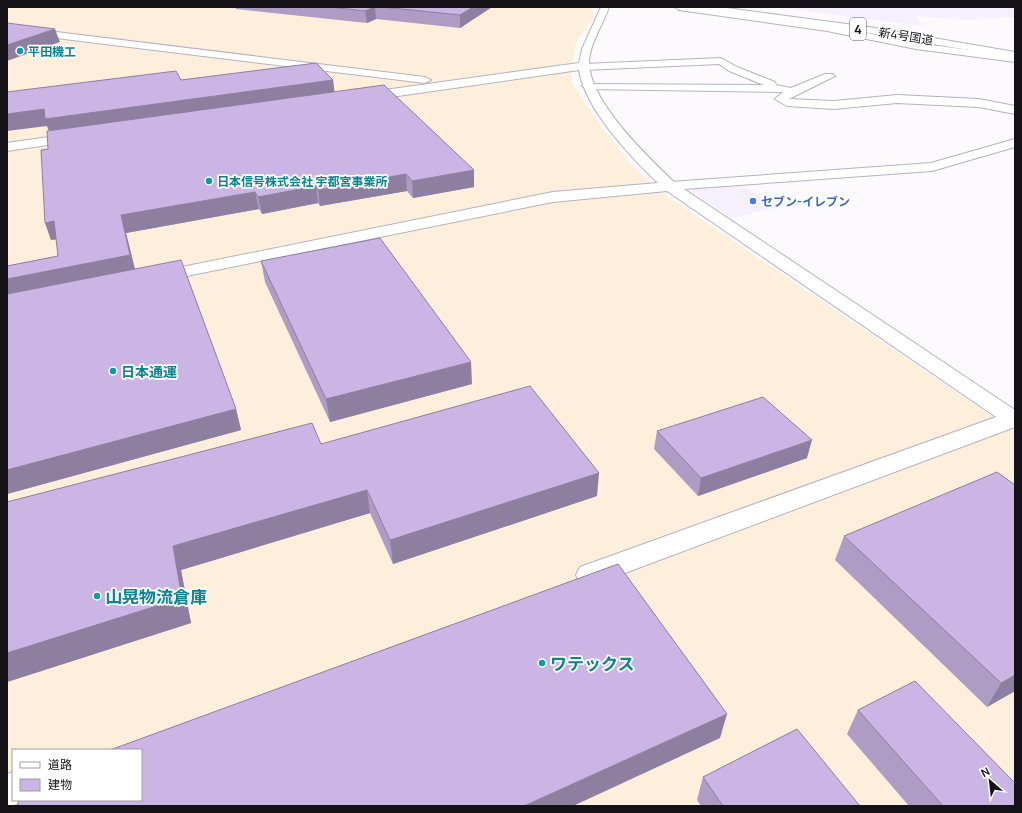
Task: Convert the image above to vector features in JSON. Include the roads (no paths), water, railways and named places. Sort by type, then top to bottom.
[{"type":"main road","points":[[605,7],[586,49],[584,66],[591,91],[622,136],[670,186],[1014,417]]},
{"type":"main road","points":[[679,7],[827,28],[916,46],[1015,59]]},
{"type":"main road","name":"新4号国道","points":[[701,7],[855,28],[1015,55]]},
{"type":"main road","name":"新4号国道","points":[[739,7],[1015,49]]},
{"type":"main road","points":[[7,29],[454,84]]},
{"type":"main road","points":[[352,98],[584,66],[721,61],[733,69],[786,93]]},
{"type":"main road","points":[[591,91],[786,93],[829,76]]},
{"type":"main road","points":[[786,93],[787,102],[834,106],[897,99],[979,103],[1015,110]]},
{"type":"main road","points":[[7,147],[85,136]]},
{"type":"main road","points":[[140,280],[553,197],[670,186],[899,170],[932,166],[1015,143]]},
{"type":"main road","points":[[565,584],[1014,417]]},
{"type":"place","name":"平田機工","points":[[20,51]]},
{"type":"place","name":"日本信号株式会社 宇都宮事業所","points":[[209,181]]},
{"type":"place","name":"セブン-イレブン","points":[[753,201]]},
{"type":"place","name":"日本通運","points":[[113,371]]},
{"type":"place","name":"山晃物流倉庫","points":[[97,596]]},
{"type":"place","name":"ワテックス","points":[[542,663]]}]
